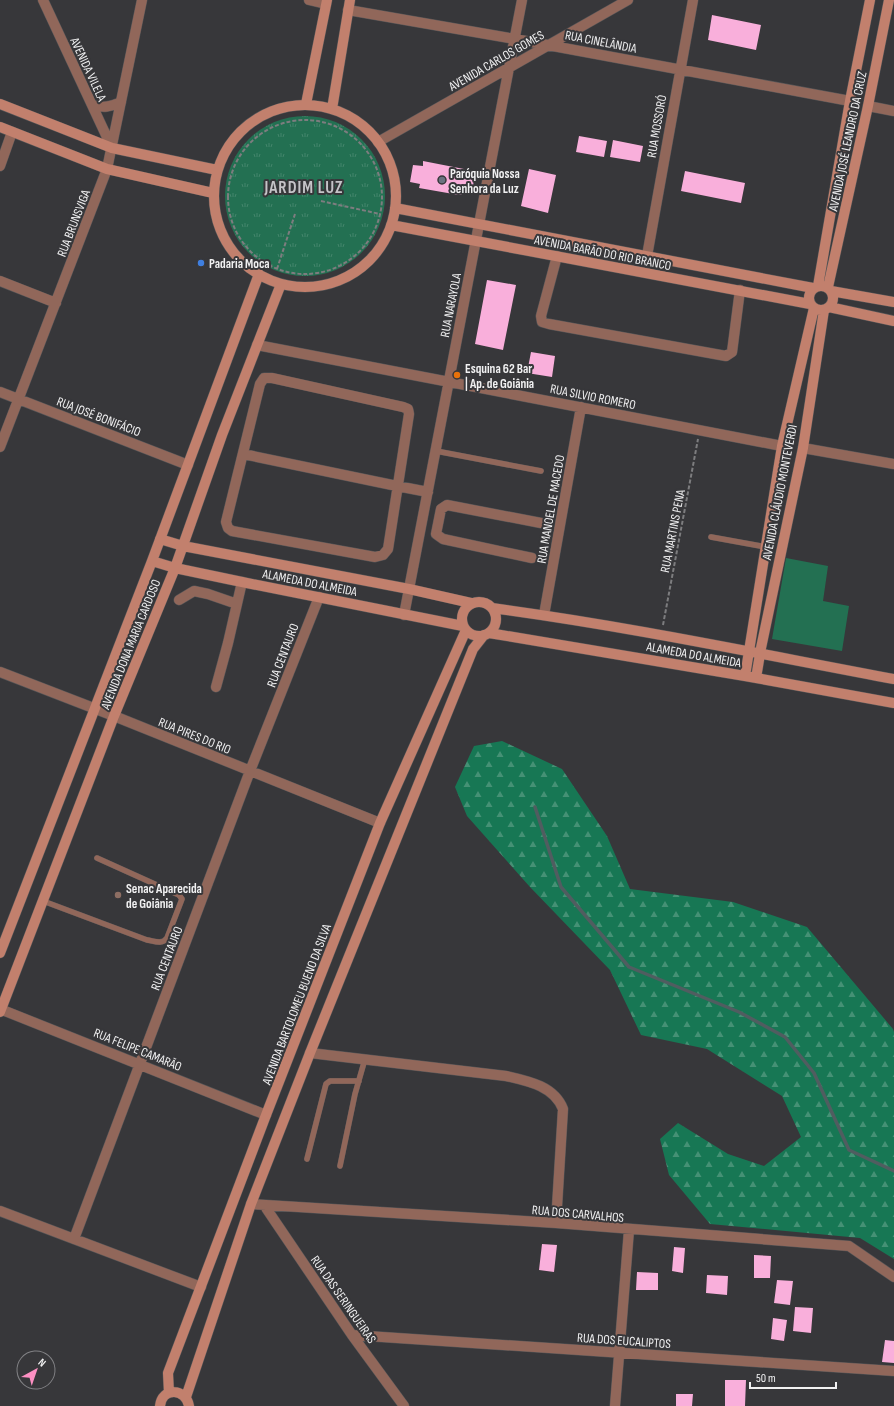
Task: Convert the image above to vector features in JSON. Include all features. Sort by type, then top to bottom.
[{"type":"street","name":"AVENIDA VILELA","points":[[42,0],[112,148]]},
{"type":"street","name":"RUA BRUNSVIGA","points":[[0,447],[107,169],[142,0]]},
{"type":"street","points":[[306,104],[327,2],[308,0]]},
{"type":"street","name":"RUA NARAYOLA","points":[[404,615],[522,0]]},
{"type":"street","name":"AVENIDA CARLOS GOMES","points":[[378,142],[628,0]]},
{"type":"street","name":"RUA MOSSORÓ","points":[[647,256],[679,69],[693,0]]},
{"type":"street","name":"AVENIDA JOSÉ LEANDRO DA CRUZ","points":[[822,288],[850,101],[870,0]]},
{"type":"street","name":"AVENIDA JOSÉ LEANDRO DA CRUZ","points":[[822,288],[868,106],[889,0]]},
{"type":"street","points":[[332,109],[348,5]]},
{"type":"street","name":"RUA CINELÂNDIA","points":[[348,5],[515,39],[850,101]]},
{"type":"street","points":[[92,105],[102,108],[111,107],[121,102]]},
{"type":"street","points":[[0,104],[112,148],[217,170]]},
{"type":"street","points":[[306,104],[332,109],[350,116],[365,128],[378,142],[390,163],[395,185],[395,208],[391,225],[379,250],[360,269],[342,279],[335,282],[308,287],[281,284],[258,274],[239,260],[225,240],[216,218],[213,193],[217,170],[229,143],[250,122],[276,109],[306,104]]},
{"type":"street","points":[[868,106],[894,111]]},
{"type":"street","points":[[0,127],[107,169],[213,193]]},
{"type":"street","points":[[0,166],[12,132]]},
{"type":"street","name":"AVENIDA BARÃO DO RIO BRANCO","points":[[395,208],[894,302]]},
{"type":"street","name":"AVENIDA BARÃO DO RIO BRANCO","points":[[391,225],[740,290],[812,306]]},
{"type":"street","points":[[557,256],[541,316],[542,322],[549,324],[726,356],[732,352],[740,290]]},
{"type":"street","name":"AVENIDA DONA MARIA CARDOSO","points":[[0,953],[152,561],[258,274]]},
{"type":"street","points":[[0,281],[56,303]]},
{"type":"street","name":"AVENIDA DONA MARIA CARDOSO","points":[[0,1010],[114,716],[175,568],[222,435],[281,284]]},
{"type":"street","points":[[827,309],[833,300],[822,288],[809,295],[812,306],[819,310],[827,309],[894,321]]},
{"type":"street","name":"AVENIDA CLÁUDIO MONTEVERDI","points":[[745,676],[782,446],[812,306]]},
{"type":"street","name":"AVENIDA CLÁUDIO MONTEVERDI","points":[[756,678],[803,448],[827,309]]},
{"type":"street","name":"RUA SILVIO ROMERO","points":[[257,345],[782,446]]},
{"type":"street","points":[[264,378],[272,378],[408,409],[409,414],[397,486],[388,549],[386,552],[375,557],[232,531],[228,528],[226,522],[260,384],[264,378]]},
{"type":"street","name":"RUA JOSÉ BONIFÁCIO","points":[[0,392],[188,465]]},
{"type":"street","name":"RUA MANOEL DE MACEDO","points":[[544,615],[581,407]]},
{"type":"street","points":[[803,448],[894,464]]},
{"type":"street","points":[[243,454],[428,492]]},
{"type":"street","points":[[532,558],[443,539],[436,534],[441,509],[447,505],[541,523]]},
{"type":"street","points":[[423,518],[439,520]]},
{"type":"street","name":"ALAMEDA DO ALMEIDA","points":[[160,539],[183,546],[409,589],[471,603]]},
{"type":"street","name":"ALAMEDA DO ALMEIDA","points":[[152,561],[175,568],[465,628]]},
{"type":"street","points":[[216,687],[242,582]]},
{"type":"street","points":[[179,600],[185,595],[194,591],[237,604]]},
{"type":"street","name":"RUA CENTAURO","points":[[74,1239],[250,771],[319,597]]},
{"type":"street","points":[[187,1402],[251,1204],[310,1054],[473,649],[495,625],[496,616],[492,608],[482,602],[471,603],[464,609],[461,617],[465,628],[474,635],[486,634]]},
{"type":"street","name":"ALAMEDA DO ALMEIDA","points":[[492,608],[661,634],[894,679]]},
{"type":"street","name":"AVENIDA BARTOLOMEU BUENO DA SILVA","points":[[169,1393],[168,1373],[266,1115],[380,823],[465,628]]},
{"type":"street","name":"ALAMEDA DO ALMEIDA","points":[[486,634],[745,676],[894,703]]},
{"type":"street","name":"RUA PIRES DO RIO","points":[[0,672],[94,708],[380,823]]},
{"type":"street","name":"RUA FELIPE CAMARÃO","points":[[0,1010],[266,1115]]},
{"type":"street","points":[[310,1054],[506,1076],[525,1080],[552,1093],[560,1101],[563,1109],[556,1223]]},
{"type":"street","name":"RUA DOS CARVALHOS","points":[[251,1204],[556,1223],[629,1230],[849,1246],[894,1277]]},
{"type":"street","name":"RUA DAS SERINGUEIRAS","points":[[264,1205],[352,1336],[404,1406]]},
{"type":"street","points":[[0,1211],[201,1287]]},
{"type":"street","points":[[615,1406],[629,1230]]},
{"type":"street","name":"RUA DOS EUCALIPTOS","points":[[352,1336],[894,1371]]},
{"type":"street","points":[[160,1406],[163,1398],[169,1393],[178,1392],[187,1402]]},
{"type":"lane","points":[[436,450],[541,471]]},
{"type":"lane","points":[[711,537],[766,547]]},
{"type":"lane","points":[[43,901],[147,940],[159,942],[165,941],[182,899],[179,895],[97,858]]},
{"type":"lane","points":[[340,1166],[365,1059]]},
{"type":"lane","points":[[307,1159],[326,1084],[330,1081],[359,1081]]},
{"type":"path","points":[[295,120],[320,121],[344,128],[366,148],[378,170],[383,195],[380,214],[380,220],[368,242],[349,261],[326,272],[300,275],[277,269],[252,254],[237,234],[228,210],[228,185],[236,161],[250,141],[272,126],[295,120]]},
{"type":"path","points":[[322,201],[380,214]]},
{"type":"path","points":[[277,269],[295,214]]},
{"type":"path","name":"RUA MARTINS PENA","points":[[661,634],[700,430]]},
{"type":"green space","points":[[297,116],[313,116],[328,119],[343,125],[362,139],[376,158],[379,165],[385,188],[385,204],[379,227],[376,234],[362,253],[343,267],[328,273],[313,276],[297,276],[282,273],[267,267],[248,253],[243,247],[234,234],[228,219],[225,204],[225,188],[228,173],[234,158],[248,139],[254,134],[267,125],[282,119]]},
{"type":"green space","points":[[786,558],[828,566],[823,601],[849,606],[842,651],[772,639]]},
{"type":"green space","points":[[502,741],[562,769],[607,836],[630,889],[733,902],[807,927],[893,1029],[894,1259],[860,1238],[710,1224],[669,1175],[660,1139],[678,1123],[728,1154],[764,1166],[801,1137],[782,1096],[707,1049],[641,1035],[610,970],[530,887],[467,816],[455,787],[474,746]]},
{"type":"building","points":[[712,15],[761,25],[756,50],[708,40]]},
{"type":"building","points":[[579,136],[607,141],[604,157],[576,152]]},
{"type":"building","points":[[613,140],[643,146],[640,162],[610,157]]},
{"type":"building","name":"Paróquia Nossa Senhora da Luz","points":[[423,161],[469,170],[474,178],[473,187],[468,193],[459,195],[419,188],[420,184],[410,182],[413,165],[423,166]]},
{"type":"building","points":[[529,169],[556,175],[548,213],[521,206]]},
{"type":"building","points":[[685,171],[745,183],[741,203],[681,191]]},
{"type":"building","points":[[487,280],[516,285],[503,350],[475,344]]},
{"type":"building","points":[[531,352],[555,356],[552,377],[527,373]]},
{"type":"building","points":[[542,1244],[557,1245],[554,1272],[539,1270]]},
{"type":"building","points":[[674,1247],[685,1248],[683,1273],[672,1271]]},
{"type":"building","points":[[754,1255],[771,1256],[770,1278],[754,1278]]},
{"type":"building","points":[[637,1272],[658,1273],[658,1290],[636,1290]]},
{"type":"building","points":[[707,1275],[728,1276],[727,1295],[706,1293]]},
{"type":"building","points":[[777,1280],[793,1281],[790,1305],[774,1303]]},
{"type":"building","points":[[795,1307],[813,1308],[811,1333],[793,1331]]},
{"type":"building","points":[[773,1318],[787,1320],[784,1341],[771,1339]]},
{"type":"building","points":[[885,1340],[894,1341],[894,1363],[882,1362]]},
{"type":"building","points":[[725,1380],[746,1380],[745,1406],[725,1406]]},
{"type":"building","points":[[676,1394],[693,1394],[692,1406],[676,1406]]},
{"type":"waterway","points":[[535,807],[561,887],[629,967],[739,1012],[785,1037],[814,1073],[849,1150],[894,1171]]},
{"type":"place","name":"Paróquia Nossa Senhora da Luz","points":[[442,180]]},
{"type":"place","name":"Padaria Moca","points":[[201,263]]},
{"type":"place","name":"Esquina 62 Bar | Ap. de Goiânia","points":[[457,375]]},
{"type":"place","name":"Senac Aparecida de Goiânia","points":[[118,895]]},
{"type":"district","name":"JARDIM LUZ","points":[[304,187]]}]
